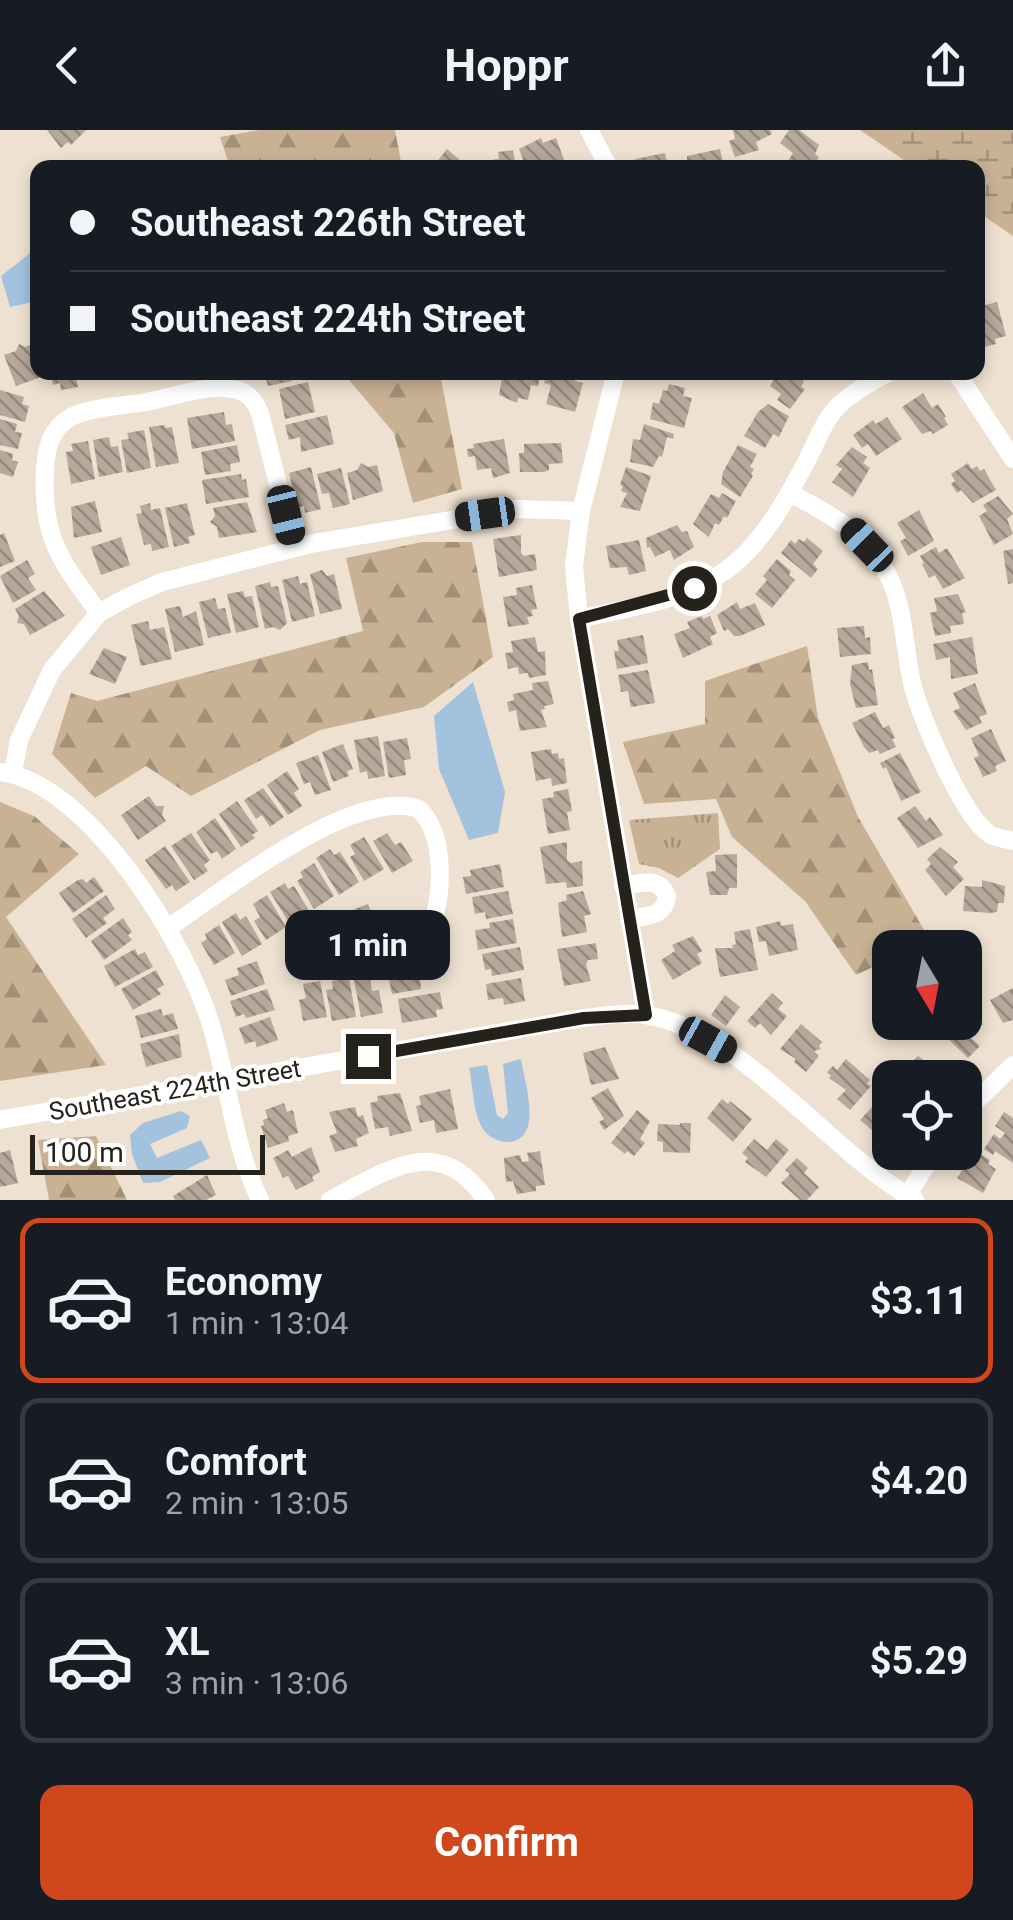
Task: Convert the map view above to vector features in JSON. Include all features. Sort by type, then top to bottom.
[{"type":"street","points":[[589,130],[605,160]]},
{"type":"street","points":[[614,380],[581,511],[574,566],[579,619],[646,1015],[693,1032],[734,1055],[858,1161],[909,1198],[924,1170]]},
{"type":"street","points":[[579,619],[662,600],[726,571],[753,543],[790,493],[831,414],[875,380]]},
{"type":"street","points":[[961,380],[1013,458]]},
{"type":"street","points":[[99,613],[57,552],[44,514],[47,446],[62,424],[84,414],[213,389],[237,390],[247,395],[257,405],[261,417],[294,548]]},
{"type":"street","points":[[790,493],[848,525],[886,571],[897,596],[913,686],[924,720],[972,816],[989,834],[1013,841]]},
{"type":"street","points":[[260,1200],[236,1140],[212,1025],[185,960],[168,928],[104,839],[42,786],[7,772],[19,740],[52,670],[99,613],[162,582],[294,548],[517,509],[581,511]]},
{"type":"street","points":[[168,928],[320,828],[360,811],[395,805],[419,809],[432,828],[441,880],[439,906],[431,927]]},
{"type":"street","points":[[623,886],[654,882],[667,896],[659,913],[629,920]]},
{"type":"street","name":"Southeast 224th Street","points":[[0,1120],[584,1018],[646,1015]]},
{"type":"street","points":[[982,1095],[1013,1065]]},
{"type":"street","points":[[330,1200],[406,1162],[431,1161],[469,1178],[486,1200]]},
{"type":"green space","points":[[259,130],[395,130],[401,160],[228,160],[220,137]]},
{"type":"green space","points":[[860,130],[1013,130],[1013,236],[985,217],[985,160],[904,160]]},
{"type":"green space","points":[[349,380],[441,380],[462,489],[413,503],[394,433]]},
{"type":"green space","points":[[422,542],[472,542],[493,657],[424,707],[320,730],[191,796],[146,766],[95,798],[52,754],[71,693],[97,701],[363,631],[346,558]]},
{"type":"green space","points":[[807,646],[818,718],[858,817],[924,930],[872,930],[872,967],[856,975],[805,901],[732,837],[716,799],[644,804],[623,742],[705,724],[705,681]]},
{"type":"green space","points":[[0,802],[34,816],[79,854],[6,917],[106,1065],[0,1081]]},
{"type":"green space","points":[[718,813],[720,849],[678,878],[639,864],[629,820]]},
{"type":"green space","points":[[96,1136],[127,1200],[49,1200],[38,1140]]},
{"type":"water","points":[[29,254],[30,303],[10,307],[1,276]]},
{"type":"water","points":[[473,682],[505,792],[498,833],[469,840],[439,769],[434,716]]},
{"type":"water","points":[[521,1059],[529,1120],[520,1138],[502,1142],[488,1135],[480,1123],[469,1068],[487,1065],[497,1115],[503,1119],[508,1113],[503,1064]]},
{"type":"water","points":[[181,1111],[190,1116],[187,1128],[150,1144],[157,1158],[201,1140],[210,1158],[160,1182],[143,1183],[132,1154],[130,1135],[143,1123]]},
{"type":"building","points":[[47,130],[86,130],[71,145],[68,142],[61,148]]},
{"type":"building","points":[[733,130],[770,130],[772,134],[756,142],[759,150],[735,157],[729,141],[735,139]]},
{"type":"building","points":[[789,130],[799,130],[819,145],[815,154],[819,157],[789,160],[793,153],[780,143]]},
{"type":"building","points":[[541,138],[543,143],[556,138],[564,160],[523,160],[519,149]]},
{"type":"building","points":[[447,149],[460,160],[438,160]]},
{"type":"building","points":[[720,149],[722,160],[687,160],[687,156]]},
{"type":"building","points":[[513,150],[515,160],[492,160],[499,159],[498,152]]},
{"type":"building","points":[[665,153],[666,160],[635,160]]},
{"type":"building","points":[[997,302],[1006,336],[985,347],[985,305]]},
{"type":"building","points":[[19,344],[30,345],[33,380],[16,386],[4,355],[16,351]]},
{"type":"building","points":[[52,380],[77,380],[78,387],[61,390],[60,383],[53,385]]},
{"type":"building","points":[[266,380],[292,380],[292,381],[268,386]]},
{"type":"building","points":[[502,380],[539,380],[538,386],[531,385],[528,400],[518,398],[517,403],[499,395]]},
{"type":"building","points":[[773,380],[802,380],[801,387],[805,389],[790,409],[777,400],[781,394],[770,386]]},
{"type":"building","points":[[308,382],[315,412],[285,419],[279,389]]},
{"type":"building","points":[[544,383],[583,383],[575,412],[546,404],[551,385]]},
{"type":"building","points":[[669,384],[685,388],[683,396],[692,398],[684,428],[650,419],[653,402],[659,404]]},
{"type":"building","points":[[0,390],[24,397],[22,404],[29,406],[25,422],[0,415]]},
{"type":"building","points":[[923,393],[932,408],[938,404],[948,425],[933,434],[922,434],[902,407]]},
{"type":"building","points":[[768,404],[789,416],[779,437],[773,434],[765,448],[744,436],[758,412]]},
{"type":"building","points":[[224,412],[226,425],[232,424],[235,441],[192,449],[187,418]]},
{"type":"building","points":[[327,415],[334,444],[301,452],[300,437],[289,440],[285,425]]},
{"type":"building","points":[[887,417],[902,439],[876,456],[868,444],[862,448],[853,435],[873,420],[876,424]]},
{"type":"building","points":[[0,419],[17,424],[15,432],[22,433],[18,449],[0,445]]},
{"type":"building","points":[[644,424],[674,434],[673,439],[667,437],[662,457],[653,467],[630,462],[633,439],[640,440]]},
{"type":"building","points":[[149,427],[172,427],[179,463],[156,467]]},
{"type":"building","points":[[144,430],[151,468],[127,473],[121,440],[129,439],[127,433]]},
{"type":"building","points":[[109,437],[111,447],[118,446],[123,472],[99,477],[93,440]]},
{"type":"building","points":[[504,439],[510,473],[493,478],[491,468],[477,470],[475,456],[468,457],[467,449],[474,448],[473,444]]},
{"type":"building","points":[[88,441],[95,479],[71,484],[66,452],[73,451],[71,444]]},
{"type":"building","points":[[561,443],[563,463],[549,464],[549,470],[544,472],[520,472],[519,453],[524,453],[524,444]]},
{"type":"building","points":[[237,445],[240,462],[230,464],[231,471],[205,475],[201,452]]},
{"type":"building","points":[[738,445],[757,454],[750,467],[754,469],[753,476],[740,497],[721,484]]},
{"type":"building","points":[[852,447],[867,457],[863,463],[870,468],[853,497],[832,482],[842,469],[836,465]]},
{"type":"building","points":[[0,450],[13,454],[12,460],[18,462],[13,477],[0,473]]},
{"type":"building","points":[[361,463],[368,467],[377,465],[383,491],[353,500],[347,473],[357,470]]},
{"type":"building","points":[[968,463],[972,469],[984,469],[996,490],[973,503],[951,484],[955,481],[951,474]]},
{"type":"building","points":[[311,467],[321,509],[305,513],[304,506],[297,508],[289,473]]},
{"type":"building","points":[[626,467],[651,476],[640,511],[620,507],[627,493],[621,491],[620,485]]},
{"type":"building","points":[[341,468],[350,504],[333,508],[329,493],[322,494],[317,474]]},
{"type":"building","points":[[241,474],[242,480],[246,479],[249,497],[206,504],[202,480]]},
{"type":"building","points":[[722,493],[736,501],[727,518],[724,516],[719,525],[715,523],[709,537],[693,524],[711,494],[719,498]]},
{"type":"building","points":[[998,496],[1013,514],[1007,519],[1013,534],[994,545],[979,516],[987,511],[983,505]]},
{"type":"building","points":[[95,501],[102,532],[74,538],[71,507]]},
{"type":"building","points":[[247,502],[257,532],[219,538],[217,527],[210,522],[215,516],[213,508]]},
{"type":"building","points":[[150,503],[151,510],[160,508],[169,547],[152,551],[151,544],[144,545],[136,514],[142,513],[140,506]]},
{"type":"building","points":[[187,503],[195,535],[188,537],[190,543],[174,547],[165,508]]},
{"type":"building","points":[[919,510],[934,541],[908,556],[900,541],[906,538],[897,523]]},
{"type":"building","points":[[677,525],[682,532],[687,531],[694,547],[674,560],[670,550],[655,557],[647,548],[646,538]]},
{"type":"building","points":[[4,533],[15,561],[0,567],[0,535]]},
{"type":"building","points":[[521,535],[521,553],[535,554],[537,570],[499,577],[493,539]]},
{"type":"building","points":[[121,537],[130,565],[101,575],[91,547]]},
{"type":"building","points":[[807,538],[823,551],[813,564],[818,569],[811,578],[781,553],[791,540],[795,544]]},
{"type":"building","points":[[639,540],[646,571],[629,575],[627,567],[610,568],[606,546]]},
{"type":"building","points":[[936,547],[939,553],[947,548],[965,578],[943,589],[935,575],[929,578],[920,556]]},
{"type":"building","points":[[1013,549],[1013,583],[1008,584],[1003,551]]},
{"type":"building","points":[[777,559],[795,580],[772,608],[755,594]]},
{"type":"building","points":[[27,560],[35,574],[28,578],[36,590],[13,603],[0,576]]},
{"type":"building","points":[[322,570],[327,576],[334,574],[342,609],[320,614],[310,574]]},
{"type":"building","points":[[298,576],[300,584],[307,582],[315,616],[292,622],[282,580]]},
{"type":"building","points":[[270,582],[271,587],[278,586],[287,623],[280,630],[265,629],[255,586]]},
{"type":"building","points":[[532,585],[537,609],[527,617],[529,624],[508,627],[503,597],[517,595],[516,588]]},
{"type":"building","points":[[44,591],[65,616],[30,635],[24,624],[17,623],[15,609]]},
{"type":"building","points":[[243,591],[245,597],[252,596],[259,627],[236,633],[227,594]]},
{"type":"building","points":[[958,594],[966,612],[962,613],[964,624],[950,626],[951,633],[935,636],[930,613],[937,611],[934,598]]},
{"type":"building","points":[[215,598],[218,609],[225,608],[231,633],[208,638],[199,602]]},
{"type":"building","points":[[737,602],[740,609],[755,603],[765,625],[740,636],[734,636],[728,629],[724,631],[717,615]]},
{"type":"building","points":[[180,606],[183,617],[196,611],[204,645],[175,652],[165,609]]},
{"type":"building","points":[[710,616],[717,633],[710,637],[713,644],[683,658],[674,634],[690,628],[687,622]]},
{"type":"building","points":[[148,621],[150,630],[164,627],[172,659],[141,666],[131,625]]},
{"type":"building","points":[[864,626],[865,638],[870,637],[871,654],[840,657],[837,628]]},
{"type":"building","points":[[643,635],[648,663],[617,669],[617,640]]},
{"type":"building","points":[[535,637],[538,652],[545,651],[546,675],[529,678],[528,673],[519,674],[518,667],[508,669],[505,653],[513,652],[511,641]]},
{"type":"building","points":[[972,637],[978,674],[951,679],[950,657],[936,660],[933,644]]},
{"type":"building","points":[[104,648],[127,657],[115,684],[89,674]]},
{"type":"building","points":[[868,662],[878,705],[856,708],[850,684],[852,665]]},
{"type":"building","points":[[648,670],[655,703],[631,707],[628,691],[621,692],[618,675]]},
{"type":"building","points":[[548,681],[554,704],[541,710],[547,727],[520,731],[516,710],[509,712],[507,702],[514,700],[513,694],[533,690],[532,683]]},
{"type":"building","points":[[975,683],[987,714],[979,717],[982,723],[966,730],[953,711],[960,708],[953,693]]},
{"type":"building","points":[[875,712],[883,728],[889,725],[895,738],[892,739],[896,747],[880,754],[878,750],[869,753],[852,723]]},
{"type":"building","points":[[991,729],[1006,761],[995,766],[997,771],[983,777],[974,758],[979,756],[971,738]]},
{"type":"building","points":[[378,736],[385,776],[368,779],[367,771],[360,773],[354,740]]},
{"type":"building","points":[[407,738],[411,759],[404,760],[406,775],[389,778],[383,742]]},
{"type":"building","points":[[343,744],[353,769],[347,771],[349,776],[333,782],[322,752]]},
{"type":"building","points":[[551,749],[559,759],[564,758],[567,783],[552,786],[551,778],[536,781],[531,752]]},
{"type":"building","points":[[900,753],[921,792],[901,801],[886,767],[883,769],[880,763]]},
{"type":"building","points":[[318,755],[331,790],[315,795],[310,782],[304,784],[296,763]]},
{"type":"building","points":[[287,771],[299,789],[294,793],[302,806],[288,815],[267,785]]},
{"type":"building","points":[[263,788],[284,817],[270,827],[262,815],[256,819],[244,800]]},
{"type":"building","points":[[568,789],[570,830],[548,834],[542,799]]},
{"type":"building","points":[[149,796],[156,806],[164,806],[162,815],[166,821],[138,840],[121,815]]},
{"type":"building","points":[[237,801],[258,831],[252,835],[255,838],[241,847],[219,814]]},
{"type":"building","points":[[915,806],[926,821],[930,817],[943,835],[918,848],[897,818]]},
{"type":"building","points":[[215,818],[236,849],[222,859],[217,851],[211,854],[196,832]]},
{"type":"building","points":[[191,833],[210,860],[204,865],[208,871],[194,880],[171,846]]},
{"type":"building","points":[[387,833],[395,845],[401,842],[413,861],[392,873],[373,841]]},
{"type":"building","points":[[364,837],[384,869],[364,881],[350,857],[355,854],[350,845]]},
{"type":"building","points":[[567,842],[567,860],[582,861],[583,886],[567,888],[566,882],[546,884],[540,847]]},
{"type":"building","points":[[165,846],[190,882],[176,891],[172,885],[166,889],[145,860]]},
{"type":"building","points":[[940,847],[958,862],[953,867],[964,879],[946,896],[925,870],[931,864],[927,859]]},
{"type":"building","points":[[330,849],[334,855],[340,852],[359,882],[339,895],[316,858]]},
{"type":"building","points":[[737,854],[737,888],[729,888],[727,895],[710,895],[706,872],[716,871],[715,855]]},
{"type":"building","points":[[314,863],[334,896],[314,909],[297,881],[303,877],[300,872]]},
{"type":"building","points":[[500,864],[504,887],[466,894],[463,877],[471,876],[470,870]]},
{"type":"building","points":[[94,877],[104,891],[73,913],[59,893],[78,880],[86,883]]},
{"type":"building","points":[[982,880],[1005,886],[1004,903],[998,903],[997,912],[963,911],[965,886],[982,887]]},
{"type":"building","points":[[285,883],[288,889],[294,886],[311,914],[291,926],[270,892]]},
{"type":"building","points":[[508,891],[513,914],[486,919],[485,912],[475,914],[472,897]]},
{"type":"building","points":[[583,891],[591,914],[584,916],[587,932],[562,937],[558,903],[567,900],[566,895]]},
{"type":"building","points":[[106,895],[115,909],[103,918],[107,923],[86,938],[72,919]]},
{"type":"building","points":[[267,895],[286,927],[266,940],[254,921],[260,917],[253,904]]},
{"type":"building","points":[[368,904],[380,932],[353,942],[342,914]]},
{"type":"building","points":[[236,913],[240,920],[246,916],[262,944],[242,956],[222,922]]},
{"type":"building","points":[[123,918],[132,932],[128,935],[132,940],[104,960],[91,941]]},
{"type":"building","points":[[513,919],[517,943],[478,950],[475,930]]},
{"type":"building","points":[[780,921],[781,926],[793,924],[798,950],[769,956],[766,941],[759,942],[756,927]]},
{"type":"building","points":[[219,925],[235,953],[214,965],[201,943],[207,939],[205,934]]},
{"type":"building","points":[[750,929],[758,970],[720,977],[715,948],[733,948],[734,932]]},
{"type":"building","points":[[693,936],[702,951],[697,954],[702,963],[673,980],[661,960],[675,951],[672,945]]},
{"type":"building","points":[[596,943],[598,959],[588,960],[586,965],[591,981],[564,986],[557,949]]},
{"type":"building","points":[[520,947],[524,970],[492,976],[491,969],[485,970],[482,954]]},
{"type":"building","points":[[135,949],[138,955],[145,952],[153,967],[115,987],[104,966]]},
{"type":"building","points":[[418,958],[421,989],[392,994],[386,964]]},
{"type":"building","points":[[257,961],[265,984],[231,996],[225,980],[239,975],[237,968]]},
{"type":"building","points":[[156,970],[164,985],[157,989],[161,994],[133,1010],[121,989]]},
{"type":"building","points":[[370,977],[372,991],[379,990],[383,1013],[361,1017],[354,980]]},
{"type":"building","points":[[349,978],[356,1017],[332,1021],[326,990],[333,989],[332,981]]},
{"type":"building","points":[[521,978],[525,1001],[504,1005],[503,998],[488,1000],[486,984]]},
{"type":"building","points":[[320,981],[327,1017],[303,1021],[299,1000],[306,998],[303,984]]},
{"type":"building","points":[[1013,988],[1013,1020],[1003,1023],[990,1000]]},
{"type":"building","points":[[267,989],[275,1010],[236,1017],[230,1001]]},
{"type":"building","points":[[440,992],[443,1009],[436,1010],[437,1017],[402,1023],[398,999]]},
{"type":"building","points":[[772,993],[783,1003],[778,1009],[787,1016],[771,1035],[760,1023],[755,1028],[747,1021]]},
{"type":"building","points":[[725,995],[740,1007],[726,1026],[711,1015]]},
{"type":"building","points":[[161,1009],[163,1016],[173,1013],[178,1029],[141,1038],[135,1016]]},
{"type":"building","points":[[270,1017],[278,1040],[257,1047],[255,1041],[245,1044],[239,1028]]},
{"type":"building","points":[[801,1024],[822,1042],[821,1049],[814,1051],[819,1056],[806,1072],[794,1062],[796,1059],[780,1049]]},
{"type":"building","points":[[179,1034],[182,1057],[146,1067],[140,1044]]},
{"type":"building","points":[[949,1040],[973,1040],[980,1046],[968,1058]]},
{"type":"building","points":[[605,1047],[619,1079],[591,1085],[583,1053]]},
{"type":"building","points":[[846,1059],[870,1080],[867,1084],[871,1086],[850,1110],[837,1099],[846,1090],[827,1072],[833,1066],[837,1070]]},
{"type":"building","points":[[608,1088],[624,1116],[604,1130],[599,1122],[604,1119],[591,1098]]},
{"type":"building","points":[[450,1089],[458,1129],[436,1133],[434,1120],[420,1123],[416,1106],[421,1105],[419,1096]]},
{"type":"building","points":[[400,1093],[412,1131],[390,1136],[388,1127],[375,1129],[370,1103],[378,1101],[377,1096]]},
{"type":"building","points":[[722,1099],[752,1119],[733,1142],[707,1118]]},
{"type":"building","points":[[284,1103],[287,1112],[293,1110],[298,1133],[288,1136],[289,1141],[268,1148],[261,1126],[268,1118],[265,1110]]},
{"type":"building","points":[[355,1107],[358,1117],[363,1115],[369,1133],[356,1139],[358,1146],[335,1152],[329,1136],[337,1133],[329,1112]]},
{"type":"building","points":[[872,1107],[872,1130],[860,1120]]},
{"type":"building","points":[[637,1110],[650,1121],[640,1139],[645,1143],[634,1156],[611,1143]]},
{"type":"building","points":[[1004,1112],[1013,1118],[1013,1163],[984,1149],[994,1134],[1000,1139],[1005,1133],[995,1126]]},
{"type":"building","points":[[691,1123],[690,1153],[663,1152],[663,1142],[657,1141],[658,1124]]},
{"type":"building","points":[[754,1139],[767,1150],[776,1139],[789,1150],[766,1177],[745,1162],[748,1158],[742,1153]]},
{"type":"building","points":[[311,1147],[320,1172],[312,1177],[314,1181],[296,1190],[288,1176],[283,1178],[273,1158],[288,1150],[292,1157]]},
{"type":"building","points":[[10,1150],[18,1183],[0,1187],[0,1153]]},
{"type":"building","points":[[540,1151],[545,1185],[517,1194],[513,1181],[506,1182],[504,1158],[520,1155],[522,1162],[529,1161],[527,1153]]},
{"type":"building","points":[[982,1155],[996,1169],[983,1193],[957,1178],[962,1170],[982,1170]]},
{"type":"building","points":[[797,1158],[808,1168],[804,1173],[819,1187],[807,1200],[800,1200],[781,1183],[790,1174],[785,1170]]},
{"type":"building","points":[[207,1175],[216,1195],[206,1200],[175,1200],[173,1196]]},
{"type":"route","points":[[368,1056],[584,1018],[646,1015],[579,619],[662,600],[694,588]]}]
